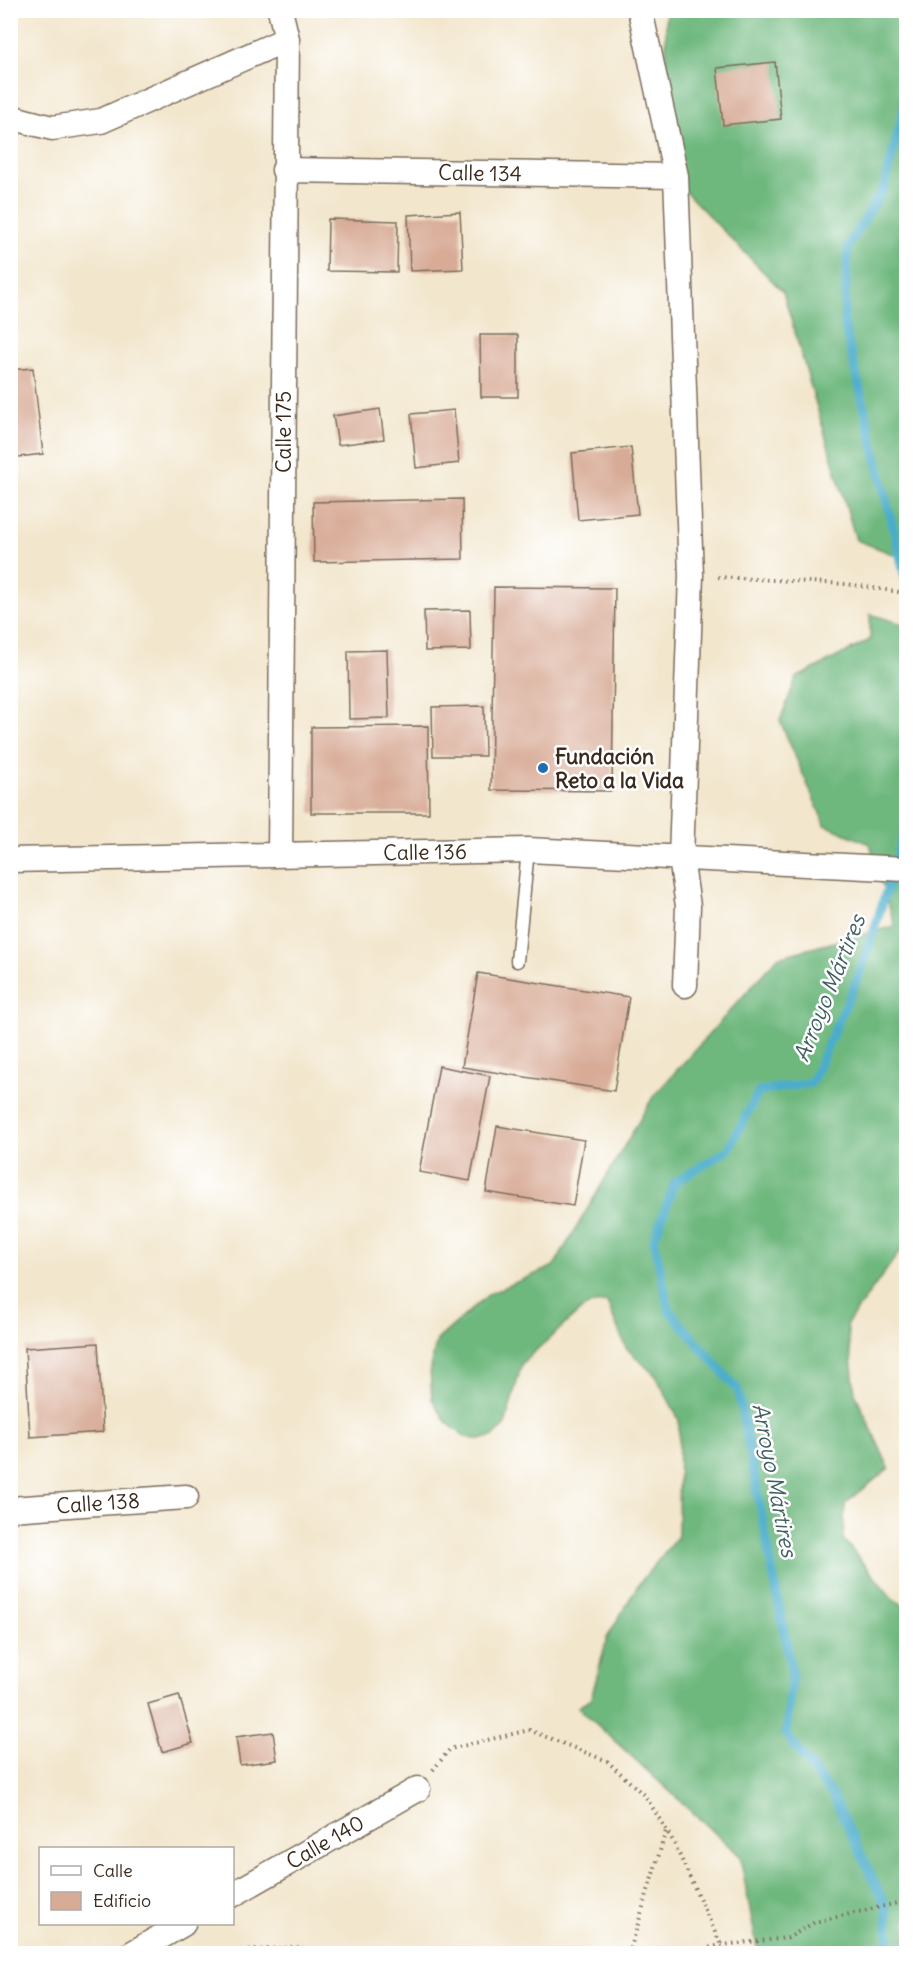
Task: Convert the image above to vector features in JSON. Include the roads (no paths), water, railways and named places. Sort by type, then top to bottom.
[{"type":"street","name":"Calle 175","points":[[279,10],[287,39],[284,170],[280,855]]},
{"type":"street","points":[[640,10],[676,176],[691,575],[681,858],[688,906],[685,985]]},
{"type":"street","points":[[10,117],[52,128],[101,122],[287,39]]},
{"type":"street","name":"Calle 134","points":[[284,170],[676,176]]},
{"type":"street","name":"Calle 136","points":[[10,860],[528,850],[906,869]]},
{"type":"street","name":"Calle 138","points":[[10,1509],[186,1497]]},
{"type":"street","name":"Calle 140","points":[[234,1894],[418,1789]]},
{"type":"street","points":[[131,1953],[180,1925]]},
{"type":"lane","points":[[517,961],[528,850]]},
{"type":"waterway","name":"Arroyo Mártires","points":[[906,101],[884,188],[848,246],[844,323],[906,581]]},
{"type":"waterway","name":"Arroyo Mártires","points":[[891,1954],[886,1906],[834,1798],[786,1734],[792,1673],[738,1390],[669,1310],[654,1240],[675,1182],[728,1150],[759,1091],[811,1083],[862,968],[906,828]]},
{"type":"place","name":"Fundación Reto a la Vida","points":[[543,768]]}]
